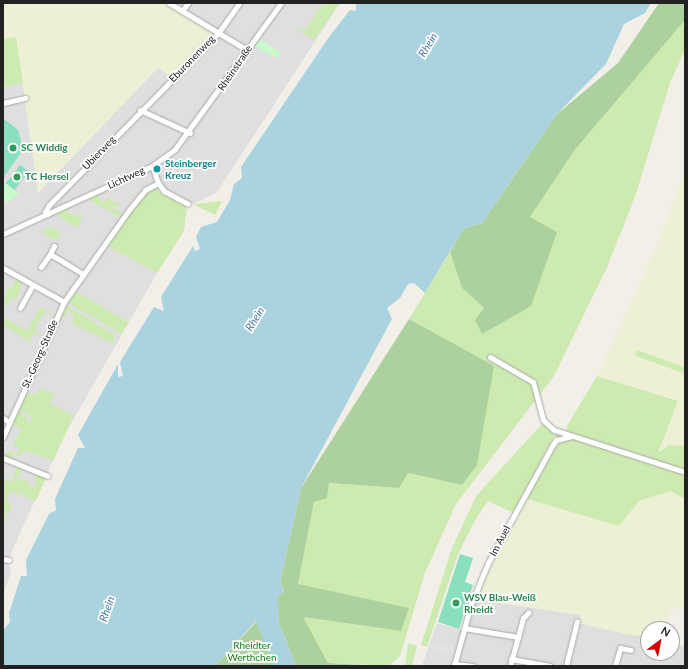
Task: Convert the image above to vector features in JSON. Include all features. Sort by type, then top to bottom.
[{"type":"street","points":[[169,3],[247,50]]},
{"type":"street","points":[[182,11],[188,3]]},
{"type":"street","name":"Eburonenweg","points":[[140,110],[218,32],[239,3]]},
{"type":"street","name":"Rheinstraße","points":[[190,133],[281,3]]},
{"type":"street","points":[[3,103],[25,98]]},
{"type":"street","points":[[140,110],[190,133]]},
{"type":"street","name":"Ubierweg","points":[[47,214],[45,212],[48,205],[140,110]]},
{"type":"street","name":"Lichtweg","points":[[3,234],[152,166],[190,133]]},
{"type":"street","points":[[152,166],[158,183],[164,191],[188,204]]},
{"type":"street","name":"St.-Georg-Straße","points":[[3,437],[64,302],[129,210],[145,190],[158,183]]},
{"type":"street","points":[[42,267],[54,246]]},
{"type":"street","points":[[50,254],[83,274]]},
{"type":"street","points":[[3,268],[64,302]]},
{"type":"street","points":[[20,308],[33,285]]},
{"type":"street","points":[[490,357],[533,382],[543,420],[554,430],[685,472]]},
{"type":"street","points":[[3,418],[9,422]]},
{"type":"street","name":"Im Auel","points":[[473,666],[454,665],[464,628],[482,575],[556,440],[572,436]]},
{"type":"street","points":[[3,458],[48,476]]},
{"type":"street","points":[[510,666],[518,637],[529,612]]},
{"type":"street","points":[[566,666],[577,621]]},
{"type":"street","points":[[464,628],[518,637]]},
{"type":"street","points":[[615,666],[620,648],[631,650]]},
{"type":"street","points":[[511,659],[548,666]]},
{"type":"shaded area","points":[[163,3],[340,3],[217,192],[187,207],[160,189],[107,245],[157,273],[64,436],[8,560],[11,572],[3,595],[3,87],[23,83],[39,192],[158,67],[213,33]]},
{"type":"shaded area","points":[[474,599],[581,615],[579,623],[640,635],[640,661],[680,661],[680,645],[685,647],[685,666],[422,666],[437,623],[464,631]]},
{"type":"shaded area","points":[[433,643],[456,646],[453,656],[433,651],[429,647]]},
{"type":"green space","points":[[3,3],[163,3],[213,33],[171,77],[158,68],[38,193],[16,37],[3,39]]},
{"type":"green space","points":[[324,3],[340,3],[314,40],[296,28],[305,30],[316,15],[314,8],[319,11]]},
{"type":"green space","points":[[659,3],[685,3],[685,20],[574,151],[530,217],[557,232],[531,306],[482,334],[475,320],[484,308],[462,288],[450,252],[464,228],[482,223],[556,115],[618,63]]},
{"type":"green space","points":[[685,20],[685,49],[670,83],[636,194],[607,267],[554,376],[456,504],[425,573],[400,656],[389,666],[328,663],[302,617],[400,631],[298,584],[314,502],[329,483],[398,488],[408,473],[462,485],[439,336],[409,319],[450,252],[462,288],[484,308],[482,334],[530,217],[574,151]]},
{"type":"green space","points":[[16,37],[23,83],[3,87],[3,39]]},
{"type":"green space","points":[[259,39],[279,52],[279,59],[254,46]]},
{"type":"green space","name":"SC Widdig","points":[[3,118],[18,130],[22,144],[20,154],[3,178]]},
{"type":"green space","name":"TC Hersel","points":[[20,165],[29,172],[15,190],[6,183]]},
{"type":"green space","points":[[685,172],[685,446],[669,445],[657,454],[678,401],[597,376],[655,250]]},
{"type":"green space","points":[[3,182],[19,194],[3,204]]},
{"type":"green space","points":[[153,188],[187,207],[184,231],[157,273],[106,245],[138,201]]},
{"type":"green space","points":[[96,195],[102,203],[108,198],[120,205],[115,209],[112,204],[109,208],[123,212],[119,217],[88,199]]},
{"type":"green space","points":[[222,201],[215,215],[194,205],[195,204]]},
{"type":"green space","points":[[68,208],[68,214],[83,217],[77,228],[55,214]]},
{"type":"green space","points":[[48,227],[61,232],[56,241],[36,230],[44,232]]},
{"type":"green space","points":[[17,278],[27,284],[22,283],[16,300],[11,298],[7,307],[3,304],[8,288],[11,289]]},
{"type":"green space","points":[[75,291],[129,322],[122,334],[68,303]]},
{"type":"green space","points":[[65,305],[114,334],[114,344],[72,324],[74,314],[68,311],[64,317],[61,315]]},
{"type":"green space","points":[[40,308],[52,314],[45,313],[38,320],[35,331],[44,337],[32,334],[30,341],[36,346],[3,325],[3,317],[27,331]]},
{"type":"green space","points":[[409,319],[494,366],[477,465],[462,485],[408,473],[399,488],[329,483],[327,498],[314,502],[298,584],[409,608],[401,631],[303,617],[328,663],[381,666],[296,666],[279,623],[278,596],[284,591],[280,582],[301,488]]},
{"type":"green space","points":[[637,350],[685,367],[683,373],[635,356]]},
{"type":"green space","points":[[597,376],[678,401],[658,453],[669,445],[685,446],[685,499],[670,491],[639,501],[619,526],[527,499],[553,447],[563,438],[554,436],[514,513],[488,501],[477,517],[458,554],[427,647],[421,645],[452,548],[476,496],[542,424],[566,436],[567,426]]},
{"type":"green space","points":[[39,389],[54,394],[50,404],[74,415],[53,461],[26,451],[18,457],[14,454],[11,459],[3,456],[9,451],[16,454],[19,448],[13,445],[16,438],[19,439],[17,436],[22,429],[12,424],[18,411],[28,418],[26,422],[31,422],[32,417],[17,408],[25,392],[36,395]]},
{"type":"green space","points":[[18,465],[26,468],[15,479],[26,479],[30,487],[36,486],[34,471],[46,478],[36,501],[11,491],[6,502],[12,505],[4,521],[3,479],[12,482]]},
{"type":"green space","points":[[670,491],[685,499],[685,610],[671,607],[667,621],[640,621],[640,636],[625,634],[579,623],[581,615],[474,599],[527,499],[619,526],[639,501]]},
{"type":"green space","name":"WSV Blau-Weiß Rheidt","points":[[460,554],[473,558],[465,582],[473,585],[459,629],[438,622]]},
{"type":"green space","name":"Rheidter Werthchen","points":[[257,621],[274,666],[215,666],[232,648]]},
{"type":"green space","points":[[408,643],[417,646],[412,666],[405,666]]},
{"type":"water","name":"Rhein","points":[[356,3],[651,3],[645,13],[624,24],[606,64],[556,115],[482,223],[464,228],[425,293],[414,283],[408,284],[400,298],[387,308],[392,319],[301,488],[280,582],[284,592],[278,596],[279,623],[296,666],[274,666],[256,621],[215,666],[3,666],[3,630],[10,622],[9,613],[21,576],[27,576],[26,560],[49,514],[56,510],[55,499],[78,448],[85,448],[78,435],[118,364],[118,377],[123,376],[120,362],[154,307],[164,311],[161,297],[193,246],[195,251],[200,249],[196,237],[201,227],[217,222],[230,200],[234,184],[242,178],[241,167],[329,37],[350,10],[356,11]]},
{"type":"place","name":"SC Widdig","points":[[13,148]]},
{"type":"place","name":"Steinberger Kreuz","points":[[157,169]]},
{"type":"place","name":"TC Hersel","points":[[17,177]]},
{"type":"place","name":"WSV Blau-Weiß Rheidt","points":[[456,603]]}]
